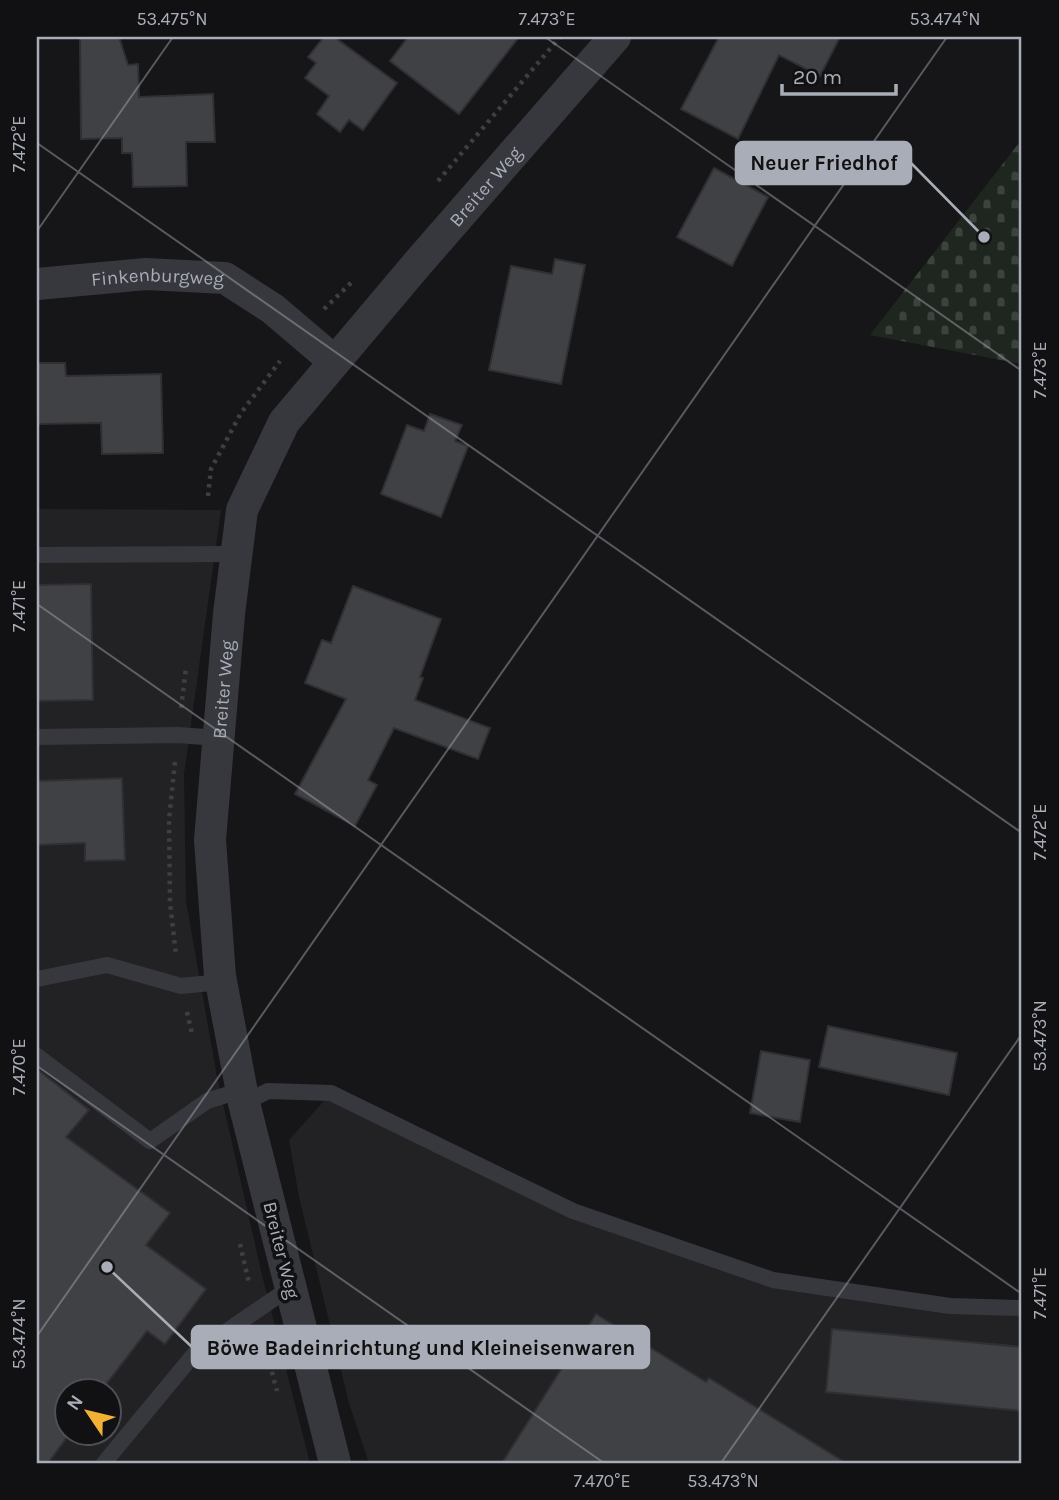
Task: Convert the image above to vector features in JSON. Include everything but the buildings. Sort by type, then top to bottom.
[{"type":"street","name":"Breiter Weg","points":[[335,1463],[243,1096],[221,982],[211,840],[218,738],[242,510],[284,422],[615,37]]},
{"type":"street","name":"Finkenburgweg","points":[[37,284],[146,274],[225,278],[273,309],[334,361]]},
{"type":"lane","points":[[37,555],[237,554]]},
{"type":"lane","points":[[37,737],[178,734],[218,738]]},
{"type":"lane","points":[[37,979],[107,965],[181,986],[221,982]]},
{"type":"lane","points":[[37,1056],[149,1141],[207,1101],[268,1091],[331,1093],[573,1211],[773,1280],[950,1306],[1022,1308]]},
{"type":"lane","points":[[104,1463],[195,1353],[291,1287]]},
{"type":"path","points":[[438,181],[560,37]]},
{"type":"path","points":[[200,554],[211,469],[241,412],[300,332],[360,274]]},
{"type":"path","points":[[1022,344],[1022,353]]},
{"type":"path","points":[[187,656],[169,820],[170,902],[181,986],[193,1037]]},
{"type":"path","points":[[237,1233],[280,1400]]},
{"type":"shaded area","points":[[37,509],[221,510],[184,774],[186,901],[217,1077],[262,1275],[310,1463],[37,1463]]},
{"type":"shaded area","points":[[331,1093],[566,1214],[773,1280],[1022,1308],[1022,1463],[369,1463],[349,1403],[299,1197],[289,1140]]},
{"type":"green space","points":[[1022,139],[1022,364],[870,335]]},
{"type":"place","name":"Neuer Friedhof","points":[[984,237]]},
{"type":"place","name":"Böwe Badeinrichtung und Kleineisenwaren","points":[[107,1267]]}]
